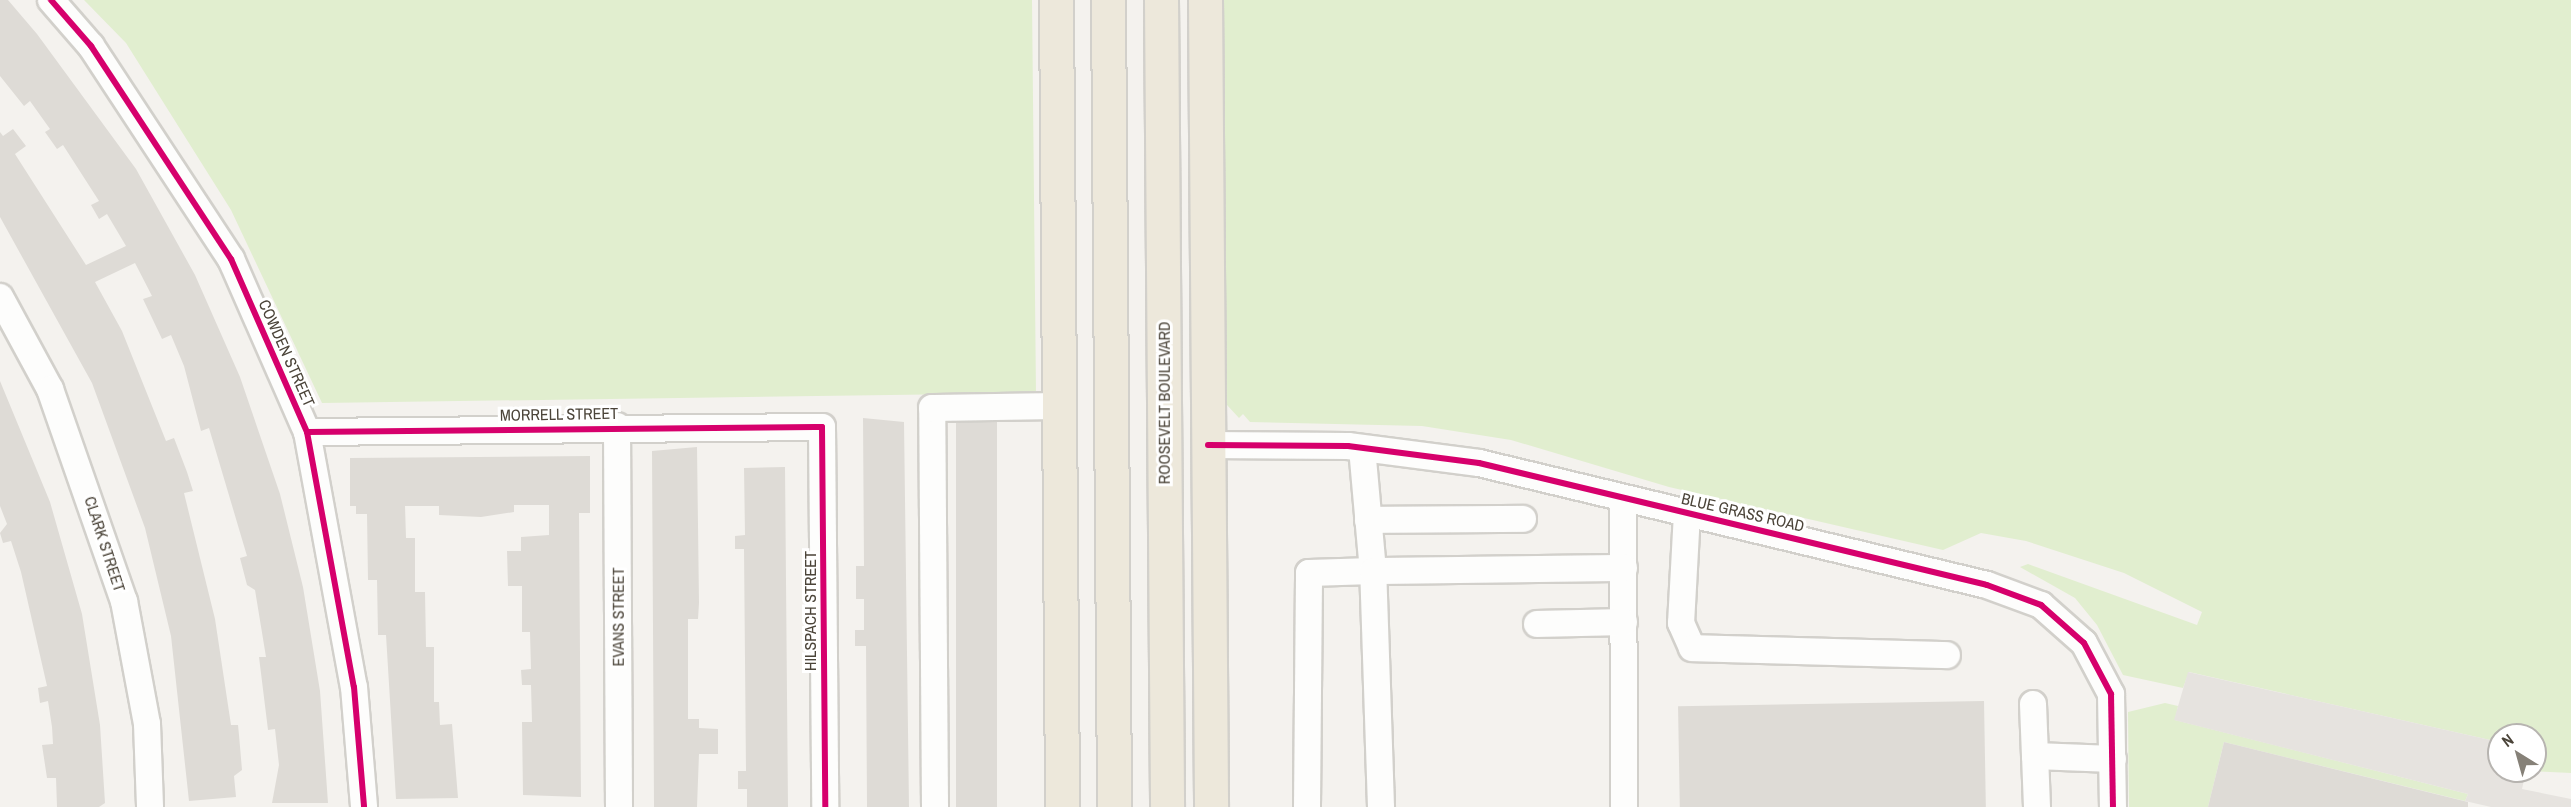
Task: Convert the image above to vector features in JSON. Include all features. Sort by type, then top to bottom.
[{"type":"highway","points":[[1056,0],[1062,807]]},
{"type":"highway","points":[[1108,0],[1114,807]]},
{"type":"highway","name":"ROOSEVELT BOULEVARD","points":[[1161,0],[1167,807]]},
{"type":"highway","points":[[1204,0],[1211,807]]},
{"type":"street","name":"COWDEN STREET","points":[[51,0],[91,46],[231,259],[307,432],[354,687],[364,807]]},
{"type":"street","name":"CLARK STREET","points":[[0,297],[50,389],[124,602],[147,724],[150,807]]},
{"type":"street","points":[[935,807],[932,408],[1059,406]]},
{"type":"street","name":"MORRELL STREET","points":[[307,432],[617,426],[810,428]]},
{"type":"street","name":"EVANS STREET","points":[[617,426],[619,807]]},
{"type":"street","name":"HILSPACH STREET","points":[[810,428],[822,427],[825,807]]},
{"type":"street","name":"BLUE GRASS ROAD","points":[[1208,445],[1362,448],[1479,463],[1987,585],[2041,605],[2084,644],[2111,694],[2113,807]]},
{"type":"street","points":[[1362,448],[1373,571],[1381,807]]},
{"type":"street","points":[[1623,498],[1624,807]]},
{"type":"street","points":[[1687,513],[1682,623],[1692,648],[1947,655]]},
{"type":"street","points":[[1368,520],[1523,519]]},
{"type":"street","points":[[1307,807],[1309,573],[1624,568]]},
{"type":"street","points":[[1537,624],[1624,622]]},
{"type":"street","points":[[2033,704],[2037,807]]},
{"type":"street","points":[[2035,756],[2113,759]]},
{"type":"green space","points":[[84,0],[1032,0],[1036,393],[322,403],[231,210],[126,43]]},
{"type":"green space","points":[[1224,0],[2571,0],[2571,773],[2547,772],[2547,723],[2487,723],[2487,739],[2189,672],[2183,688],[2123,675],[2097,625],[2075,598],[2020,567],[2028,564],[2197,625],[2202,612],[2124,573],[2026,541],[1981,533],[1943,550],[1669,487],[1511,440],[1422,426],[1250,422],[1243,414],[1239,418],[1227,405],[1222,384]]},
{"type":"green space","points":[[2165,703],[2178,706],[2175,720],[2468,794],[2465,801],[2224,742],[2208,807],[2129,807],[2128,712]]},
{"type":"shaded area","points":[[2188,672],[2487,739],[2487,783],[2523,783],[2522,789],[2571,799],[2571,807],[2491,807],[2465,801],[2468,794],[2174,720]]},
{"type":"building","points":[[0,0],[8,0],[37,34],[136,169],[195,275],[240,377],[280,494],[303,587],[320,691],[328,803],[272,803],[279,765],[275,729],[268,730],[259,657],[266,657],[255,590],[247,585],[240,558],[247,556],[209,428],[201,431],[184,366],[171,335],[162,339],[143,299],[152,296],[135,263],[95,282],[122,331],[166,441],[174,438],[187,472],[193,491],[184,493],[215,619],[231,725],[238,725],[242,770],[234,776],[236,797],[189,801],[171,636],[145,528],[92,383],[0,217],[0,132],[3,136],[13,129],[26,146],[15,154],[86,265],[126,246],[107,214],[99,219],[91,205],[99,201],[63,145],[57,149],[45,132],[50,129],[30,101],[24,106],[0,76]]},
{"type":"building","points":[[0,381],[50,502],[82,614],[100,725],[105,803],[99,807],[57,807],[56,778],[47,778],[42,745],[53,744],[52,727],[48,701],[40,703],[38,688],[47,686],[21,572],[11,541],[3,543],[0,533],[7,524],[0,506]]},
{"type":"building","points":[[863,418],[904,422],[909,807],[867,807],[866,646],[855,646],[855,630],[864,630],[864,599],[856,599],[856,566],[864,566]]},
{"type":"building","points":[[956,422],[997,422],[997,807],[956,807]]},
{"type":"building","points":[[697,447],[699,603],[698,619],[688,619],[688,719],[699,719],[699,728],[718,729],[718,754],[699,754],[697,807],[654,807],[652,451]]},
{"type":"building","points":[[590,456],[590,513],[579,513],[581,797],[523,795],[522,722],[532,722],[531,685],[522,685],[521,670],[531,669],[530,632],[522,632],[522,586],[508,586],[507,551],[521,551],[521,537],[549,535],[549,505],[514,505],[514,512],[481,517],[439,515],[439,506],[405,506],[406,538],[415,538],[415,592],[425,592],[426,647],[434,647],[434,702],[439,702],[440,725],[452,724],[458,798],[396,799],[386,635],[378,635],[377,580],[368,580],[367,514],[356,514],[356,506],[350,506],[350,458]]},
{"type":"building","points":[[785,467],[788,807],[747,807],[747,789],[738,789],[738,771],[746,771],[744,549],[735,549],[735,536],[745,535],[744,468]]},
{"type":"building","points":[[1984,701],[1986,807],[1680,807],[1678,706]]},
{"type":"building","points":[[2224,742],[2468,802],[2468,807],[2208,807]]},
{"type":"cycle path","points":[[51,0],[91,46],[231,259],[307,432],[354,687],[364,807]]},
{"type":"cycle path","points":[[307,432],[822,427],[825,807]]},
{"type":"cycle path","points":[[1208,445],[1348,446],[1479,463],[1987,585],[2041,605],[2084,643],[2111,694],[2113,807]]}]
